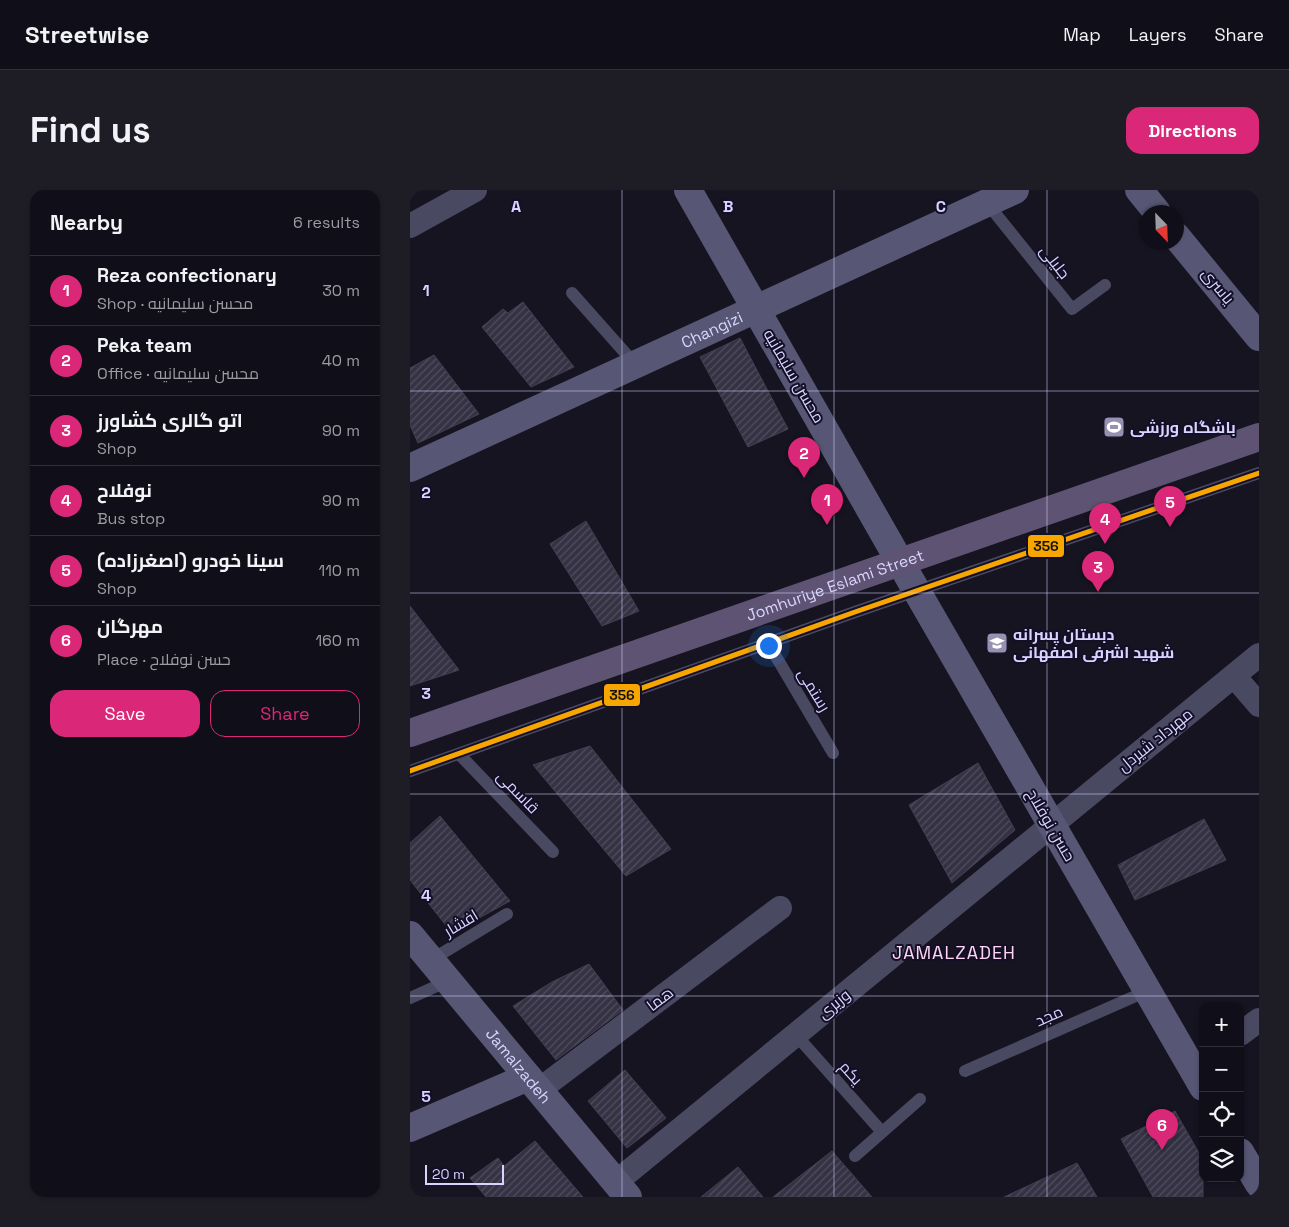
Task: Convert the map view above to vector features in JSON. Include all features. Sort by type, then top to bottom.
[{"type":"main road","name":"Jomhuriye Eslami Street","points":[[410,733],[1259,437]]},
{"type":"street","points":[[410,226],[475,190]]},
{"type":"street","name":"محسن سلیمانیه","points":[[688,190],[900,562]]},
{"type":"street","name":"Changizi","points":[[410,468],[1015,190]]},
{"type":"street","points":[[1139,190],[1151,205]]},
{"type":"street","name":"یاسری","points":[[1184,246],[1259,336]]},
{"type":"street","name":"حسن نوفلاح","points":[[900,562],[1147,991],[1199,1071]]},
{"type":"street","name":"مهرداد شیردل","points":[[1051,825],[1259,656]]},
{"type":"street","points":[[1234,676],[1259,705]]},
{"type":"street","name":"وزیری","points":[[622,1190],[796,1035],[1051,825]]},
{"type":"street","name":"هما","points":[[534,1083],[780,908]]},
{"type":"street","name":"Jamalzadeh","points":[[410,935],[622,1190]]},
{"type":"street","points":[[1244,1031],[1259,1020]]},
{"type":"street","points":[[410,1128],[534,1083]]},
{"type":"street","points":[[1244,1159],[1259,1184]]},
{"type":"lane","name":"جلیلی","points":[[987,202],[1072,309],[1105,285]]},
{"type":"lane","points":[[572,293],[636,364]]},
{"type":"lane","points":[[410,771],[1259,472]]},
{"type":"lane","name":"رستمی","points":[[768,644],[833,753]]},
{"type":"lane","name":"قاسمی","points":[[459,754],[553,852]]},
{"type":"lane","name":"افشار","points":[[431,960],[507,914]]},
{"type":"lane","points":[[410,998],[448,981]]},
{"type":"lane","name":"مجد","points":[[965,1071],[1147,991]]},
{"type":"lane","name":"یکم","points":[[796,1035],[882,1132]]},
{"type":"lane","points":[[855,1156],[920,1099]]},
{"type":"building","points":[[523,302],[574,367],[531,387],[482,327],[503,309],[508,313]]},
{"type":"building","points":[[740,338],[788,429],[748,447],[700,357]]},
{"type":"building","points":[[434,355],[479,414],[418,443],[410,425],[410,368]]},
{"type":"building","points":[[586,521],[639,611],[602,626],[550,544]]},
{"type":"building","points":[[410,606],[459,670],[410,686]]},
{"type":"building","points":[[590,746],[671,849],[626,876],[533,765]]},
{"type":"building","points":[[978,763],[1015,830],[952,883],[909,805]]},
{"type":"building","points":[[440,816],[510,901],[452,933],[410,880],[410,843]]},
{"type":"building","points":[[1204,819],[1226,860],[1135,900],[1118,865]]},
{"type":"building","points":[[589,964],[623,1010],[556,1060],[513,1006],[552,982]]},
{"type":"building","points":[[625,1070],[666,1118],[627,1148],[588,1101]]},
{"type":"building","points":[[1175,1111],[1199,1153],[1199,1182],[1203,1182],[1203,1197],[1153,1197],[1121,1139]]},
{"type":"building","points":[[535,1141],[583,1197],[486,1197],[470,1178],[498,1158],[504,1166]]},
{"type":"building","points":[[832,1151],[872,1197],[773,1197]]},
{"type":"building","points":[[1077,1163],[1097,1197],[1004,1197]]},
{"type":"building","points":[[738,1167],[763,1197],[701,1197]]},
{"type":"transit line","name":"356","points":[[410,771],[855,612],[1259,473]]},
{"type":"place","name":"باشگاه ورزشی","points":[[1114,427]]},
{"type":"place","name":"Peka team","points":[[804,478]]},
{"type":"place","name":"Reza confectionary","points":[[827,525]]},
{"type":"place","name":"سینا خودرو (اصغرزاده)","points":[[1170,527]]},
{"type":"place","name":"نوفلاح","points":[[1105,544]]},
{"type":"place","name":"اتو گالری کشاورز","points":[[1098,592]]},
{"type":"place","name":"دبستان پسرانه شهید اشرفی اصفهانی","points":[[997,643]]},
{"type":"place","name":"مهرگان","points":[[1162,1150]]},
{"type":"district","name":"JAMALZADEH","points":[[954,952]]}]
